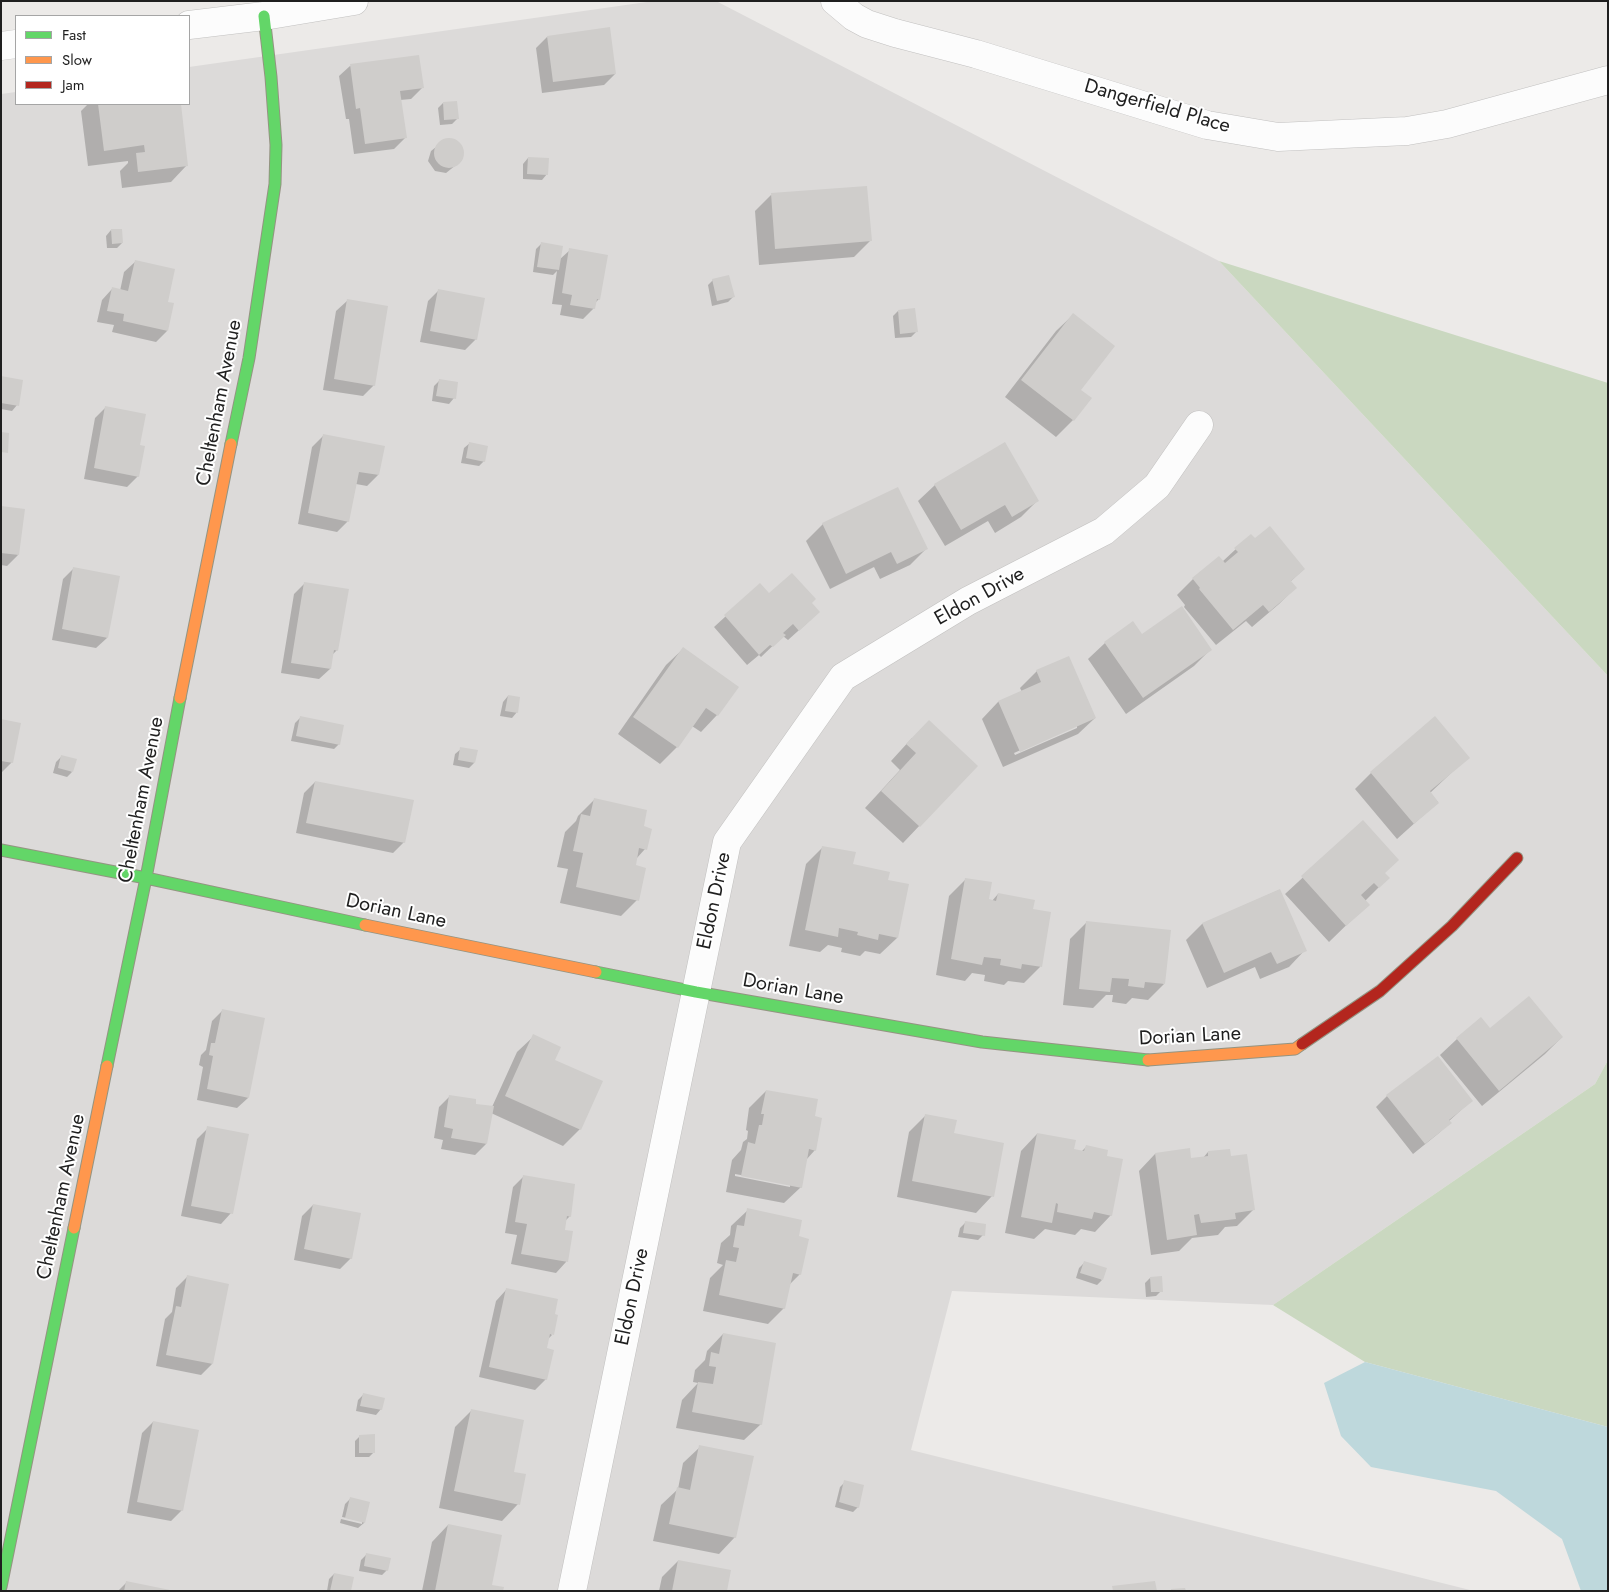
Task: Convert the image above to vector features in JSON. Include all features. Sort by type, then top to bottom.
[{"type":"street","points":[[190,25],[264,16],[354,1]]},
{"type":"street","name":"Dangerfield Place","points":[[835,1],[854,17],[895,34],[976,54],[1207,125],[1278,137],[1407,131],[1447,124],[1608,80]]},
{"type":"street","name":"Cheltenham Avenue","points":[[1,1586],[146,878],[186,667],[249,358],[275,184],[276,145],[264,16]]},
{"type":"street","points":[[1,46],[15,44]]},
{"type":"street","name":"Eldon Drive","points":[[572,1591],[727,842],[843,677],[968,601],[1104,531],[1157,486],[1199,425]]},
{"type":"street","name":"Dorian Lane","points":[[1,850],[146,878],[365,925],[696,992],[982,1042],[1153,1061],[1295,1049],[1380,991],[1452,926],[1517,858]]},
{"type":"shaded area","points":[[654,1],[716,1],[1219,261],[1608,676],[1608,1060],[1595,1084],[1273,1305],[952,1291],[911,1450],[1474,1591],[1,1591],[1,94],[15,92],[15,105],[190,105],[190,67]]},
{"type":"green space","points":[[1219,261],[1608,383],[1608,676]]},
{"type":"green space","points":[[1608,1060],[1608,1427],[1365,1362],[1273,1305],[1595,1084]]},
{"type":"water","points":[[1365,1362],[1608,1427],[1608,1591],[1581,1591],[1562,1539],[1496,1491],[1371,1467],[1341,1436],[1324,1383]]},
{"type":"building","points":[[610,27],[616,74],[553,82],[547,36]]},
{"type":"building","points":[[419,55],[424,88],[400,91],[407,138],[365,144],[360,108],[356,109],[350,64]]},
{"type":"building","points":[[457,101],[459,119],[444,120],[443,102]]},
{"type":"building","points":[[98,105],[181,105],[188,166],[138,172],[136,153],[145,152],[144,145],[104,151]]},
{"type":"building","points":[[449,138],[460,142],[464,153],[460,164],[449,168],[438,164],[434,153],[438,142]]},
{"type":"building","points":[[528,157],[549,158],[548,175],[527,174]]},
{"type":"building","points":[[867,186],[872,241],[775,249],[771,193]]},
{"type":"building","points":[[111,229],[122,229],[123,243],[112,244]]},
{"type":"building","points":[[541,242],[563,246],[559,270],[537,267]]},
{"type":"building","points":[[569,248],[608,255],[600,300],[597,299],[595,309],[570,305],[572,295],[562,293]]},
{"type":"building","points":[[135,260],[175,269],[168,302],[174,303],[168,331],[123,321],[124,314],[107,311],[112,287],[128,291]]},
{"type":"building","points":[[729,275],[735,297],[717,301],[712,279]]},
{"type":"building","points":[[438,289],[485,298],[477,340],[430,331]]},
{"type":"building","points":[[347,299],[388,306],[375,386],[334,379]]},
{"type":"building","points":[[915,308],[918,332],[900,334],[898,310]]},
{"type":"building","points":[[1073,313],[1115,346],[1081,390],[1092,398],[1074,421],[1021,380]]},
{"type":"building","points":[[1,376],[23,380],[19,406],[1,403]]},
{"type":"building","points":[[439,379],[458,382],[456,399],[436,396]]},
{"type":"building","points":[[105,406],[146,414],[140,445],[145,446],[139,477],[94,468]]},
{"type":"building","points":[[1,432],[9,433],[8,453],[1,452]]},
{"type":"building","points":[[323,434],[385,446],[379,475],[359,472],[349,522],[308,513]]},
{"type":"building","points":[[469,442],[488,446],[485,462],[466,458]]},
{"type":"building","points":[[1005,442],[1039,501],[1012,517],[1005,505],[961,530],[934,484]]},
{"type":"building","points":[[898,487],[928,549],[897,564],[891,552],[846,574],[822,523]]},
{"type":"building","points":[[1,506],[25,509],[19,555],[1,553]]},
{"type":"building","points":[[1270,526],[1305,569],[1291,581],[1297,588],[1269,612],[1263,605],[1233,630],[1192,578],[1219,556],[1225,563],[1238,552],[1234,548],[1251,534],[1255,538]]},
{"type":"building","points":[[73,567],[120,576],[108,638],[62,629]]},
{"type":"building","points":[[792,573],[816,599],[812,603],[820,612],[799,631],[793,624],[783,633],[786,635],[773,647],[770,645],[759,655],[724,615],[760,583],[769,593]]},
{"type":"building","points":[[304,582],[349,589],[338,651],[334,650],[331,669],[291,663]]},
{"type":"building","points":[[1182,606],[1212,650],[1143,698],[1104,642],[1133,621],[1142,634]]},
{"type":"building","points":[[683,647],[739,687],[718,716],[706,708],[678,748],[633,717]]},
{"type":"building","points":[[1069,656],[1096,718],[1020,752],[998,701],[1041,682],[1036,670]]},
{"type":"building","points":[[508,695],[520,697],[518,713],[505,711]]},
{"type":"building","points":[[300,716],[344,725],[340,745],[296,736]]},
{"type":"building","points":[[1435,716],[1470,758],[1430,791],[1439,803],[1414,824],[1370,772]]},
{"type":"building","points":[[1,719],[21,723],[13,763],[1,761]]},
{"type":"building","points":[[929,720],[978,766],[920,827],[881,791],[916,753],[906,744]]},
{"type":"building","points":[[460,747],[478,750],[475,763],[458,760]]},
{"type":"building","points":[[61,755],[77,759],[73,772],[58,768]]},
{"type":"building","points":[[315,781],[414,800],[405,843],[306,823]]},
{"type":"building","points":[[594,798],[647,810],[644,826],[652,829],[647,850],[639,848],[636,865],[646,868],[639,901],[576,887],[583,853],[573,851],[581,814],[590,816]]},
{"type":"building","points":[[1363,820],[1399,860],[1385,873],[1390,878],[1379,888],[1374,883],[1361,895],[1370,905],[1346,926],[1301,876]]},
{"type":"building","points":[[822,846],[856,852],[853,864],[890,872],[888,880],[909,884],[898,938],[879,934],[878,940],[857,935],[858,932],[839,928],[838,937],[805,930]]},
{"type":"building","points":[[965,878],[992,882],[989,899],[996,901],[998,893],[1035,900],[1033,909],[1051,912],[1042,967],[1022,964],[1021,969],[1000,965],[1001,959],[984,957],[982,965],[951,959]]},
{"type":"building","points":[[1280,889],[1307,951],[1277,964],[1271,952],[1224,973],[1202,923]]},
{"type":"building","points":[[1086,921],[1171,930],[1165,984],[1145,982],[1144,988],[1128,986],[1129,979],[1112,978],[1110,992],[1079,989]]},
{"type":"building","points":[[1529,996],[1563,1037],[1499,1091],[1456,1038],[1481,1017],[1490,1028]]},
{"type":"building","points":[[222,1009],[265,1018],[249,1098],[207,1089],[213,1056],[209,1055],[211,1043],[215,1043]]},
{"type":"building","points":[[533,1034],[561,1047],[555,1060],[603,1081],[581,1130],[505,1096]]},
{"type":"building","points":[[1438,1056],[1473,1101],[1449,1120],[1452,1123],[1425,1144],[1386,1095]]},
{"type":"building","points":[[766,1090],[818,1099],[815,1116],[822,1118],[816,1151],[809,1149],[802,1188],[741,1176],[748,1142],[755,1144],[759,1125],[762,1125],[764,1114],[761,1114]]},
{"type":"building","points":[[449,1095],[476,1099],[476,1104],[494,1106],[487,1144],[451,1138],[453,1129],[444,1127]]},
{"type":"building","points":[[925,1114],[957,1120],[954,1133],[1004,1143],[994,1197],[912,1181]]},
{"type":"building","points":[[207,1126],[249,1134],[233,1214],[191,1206]]},
{"type":"building","points":[[1037,1133],[1076,1140],[1074,1149],[1084,1151],[1086,1145],[1108,1150],[1107,1156],[1123,1159],[1112,1216],[1094,1212],[1092,1219],[1057,1212],[1058,1204],[1056,1203],[1052,1223],[1021,1217]]},
{"type":"building","points":[[1190,1148],[1191,1158],[1208,1156],[1208,1151],[1230,1149],[1231,1156],[1247,1154],[1255,1210],[1235,1213],[1236,1219],[1201,1223],[1199,1214],[1194,1215],[1197,1235],[1167,1240],[1155,1153]]},
{"type":"building","points":[[523,1175],[575,1184],[571,1217],[567,1216],[565,1230],[573,1231],[568,1262],[521,1254],[527,1224],[515,1222]]},
{"type":"building","points":[[313,1204],[361,1213],[352,1259],[304,1249]]},
{"type":"building","points":[[747,1208],[802,1220],[799,1236],[809,1239],[801,1275],[793,1273],[785,1309],[719,1295],[726,1260],[736,1262],[739,1248],[733,1247],[737,1225],[744,1226]]},
{"type":"building","points":[[965,1221],[986,1224],[985,1236],[963,1233]]},
{"type":"building","points":[[1084,1261],[1107,1268],[1103,1280],[1080,1273]]},
{"type":"building","points":[[187,1275],[229,1284],[213,1364],[166,1355],[176,1306],[181,1307]]},
{"type":"building","points":[[1162,1276],[1163,1292],[1151,1292],[1150,1277]]},
{"type":"building","points":[[506,1288],[558,1299],[555,1314],[558,1315],[554,1335],[550,1334],[547,1348],[554,1350],[547,1380],[489,1367]]},
{"type":"building","points":[[723,1333],[776,1343],[762,1425],[692,1412],[698,1382],[713,1384],[716,1367],[709,1366],[711,1352],[719,1354]]},
{"type":"building","points":[[363,1393],[385,1398],[382,1410],[360,1406]]},
{"type":"building","points":[[471,1409],[524,1420],[514,1472],[526,1474],[520,1505],[454,1491]]},
{"type":"building","points":[[153,1421],[199,1430],[183,1511],[137,1502]]},
{"type":"building","points":[[375,1434],[375,1453],[359,1453],[359,1435]]},
{"type":"building","points":[[699,1445],[754,1456],[736,1538],[669,1524],[677,1487],[690,1490]]},
{"type":"building","points":[[844,1480],[864,1485],[859,1508],[839,1502]]},
{"type":"building","points":[[350,1497],[370,1502],[365,1523],[345,1518]]},
{"type":"building","points":[[448,1524],[502,1535],[492,1585],[504,1587],[503,1591],[435,1591]]},
{"type":"building","points":[[366,1553],[391,1558],[388,1571],[364,1566]]},
{"type":"building","points":[[678,1560],[731,1570],[727,1591],[672,1591]]},
{"type":"building","points":[[334,1573],[354,1577],[351,1591],[330,1591]]},
{"type":"building","points":[[126,1581],[170,1590],[170,1591],[124,1591]]},
{"type":"building","points":[[1155,1581],[1157,1591],[1113,1591],[1112,1586]]},
{"type":"building","points":[[1185,1588],[1186,1591],[1171,1591],[1171,1589]]},
{"type":"traffic: fast","points":[[231,444],[249,358],[275,184],[276,145],[264,16]]},
{"type":"traffic: fast","points":[[107,1066],[146,878],[180,698]]},
{"type":"traffic: fast","points":[[1,850],[146,878],[365,925]]},
{"type":"traffic: fast","points":[[596,972],[696,992],[982,1042],[1148,1060]]},
{"type":"traffic: fast","points":[[1,1587],[74,1228]]},
{"type":"traffic: slow","points":[[180,698],[231,444]]},
{"type":"traffic: slow","points":[[365,925],[596,972]]},
{"type":"traffic: slow","points":[[1148,1060],[1295,1049],[1302,1044]]},
{"type":"traffic: slow","points":[[74,1228],[107,1066]]},
{"type":"traffic: jam","points":[[1302,1044],[1380,991],[1452,926],[1517,858]]}]
